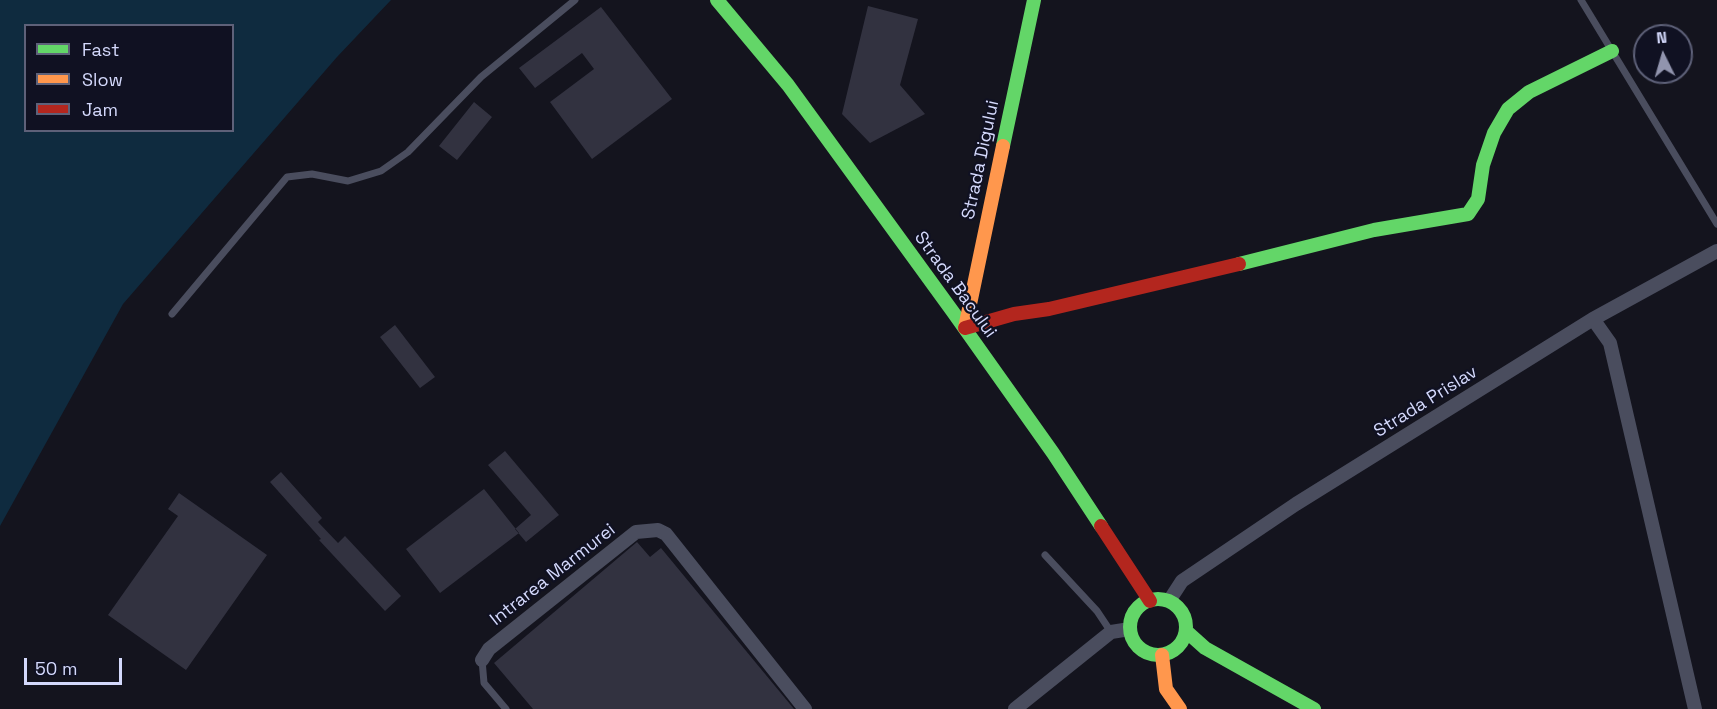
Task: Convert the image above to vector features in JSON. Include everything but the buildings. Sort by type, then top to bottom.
[{"type":"street","name":"Strada Bacului","points":[[717,0],[788,85],[965,328],[1053,453],[1150,601]]},
{"type":"street","name":"Strada Digului","points":[[965,328],[1034,0]]},
{"type":"street","points":[[965,328],[1014,314],[1049,309],[1374,230],[1468,214],[1478,199],[1483,165],[1494,133],[1508,109],[1529,92],[1612,51]]},
{"type":"street","name":"Strada Prislav","points":[[1168,601],[1182,581],[1296,504],[1593,319],[1717,251]]},
{"type":"street","points":[[1593,319],[1610,343],[1695,709]]},
{"type":"street","name":"Intrarea Marmurei","points":[[482,660],[489,649],[636,532],[658,530],[666,534],[805,709]]},
{"type":"street","points":[[1186,631],[1178,647],[1162,655],[1144,652],[1137,646],[1130,629],[1135,612],[1150,601],[1168,601],[1182,613],[1186,631],[1205,648],[1314,709]]},
{"type":"street","points":[[1015,709],[1111,633],[1130,629]]},
{"type":"street","points":[[1162,655],[1167,689],[1180,709]]},
{"type":"lane","points":[[172,314],[286,177],[312,174],[348,181],[381,171],[408,153],[481,77],[575,0]]},
{"type":"lane","points":[[1581,0],[1717,224]]},
{"type":"lane","points":[[1045,555],[1097,611],[1111,633]]},
{"type":"lane","name":"Intrarea Marmurei","points":[[482,660],[484,683],[506,709]]},
{"type":"water","points":[[0,0],[391,0],[337,57],[123,304],[0,526]]},
{"type":"traffic: fast","points":[[717,0],[788,85],[953,312],[1053,453],[1101,526]]},
{"type":"traffic: fast","points":[[1003,146],[1034,0]]},
{"type":"traffic: fast","points":[[1239,264],[1374,230],[1468,214],[1478,199],[1483,165],[1494,133],[1508,109],[1529,92],[1612,51]]},
{"type":"traffic: fast","points":[[1158,599],[1169,601],[1178,607],[1184,616],[1186,627],[1184,638],[1178,647],[1169,653],[1158,655],[1147,653],[1138,647],[1132,638],[1130,627],[1132,616],[1138,607],[1147,601],[1158,599]]},
{"type":"traffic: fast","points":[[1186,631],[1205,648],[1314,709]]},
{"type":"traffic: slow","points":[[965,328],[1003,146]]},
{"type":"traffic: slow","points":[[1162,655],[1166,689],[1180,709]]},
{"type":"traffic: jam","points":[[965,328],[1014,314],[1049,309],[1239,264]]},
{"type":"traffic: jam","points":[[1101,526],[1150,601]]}]
